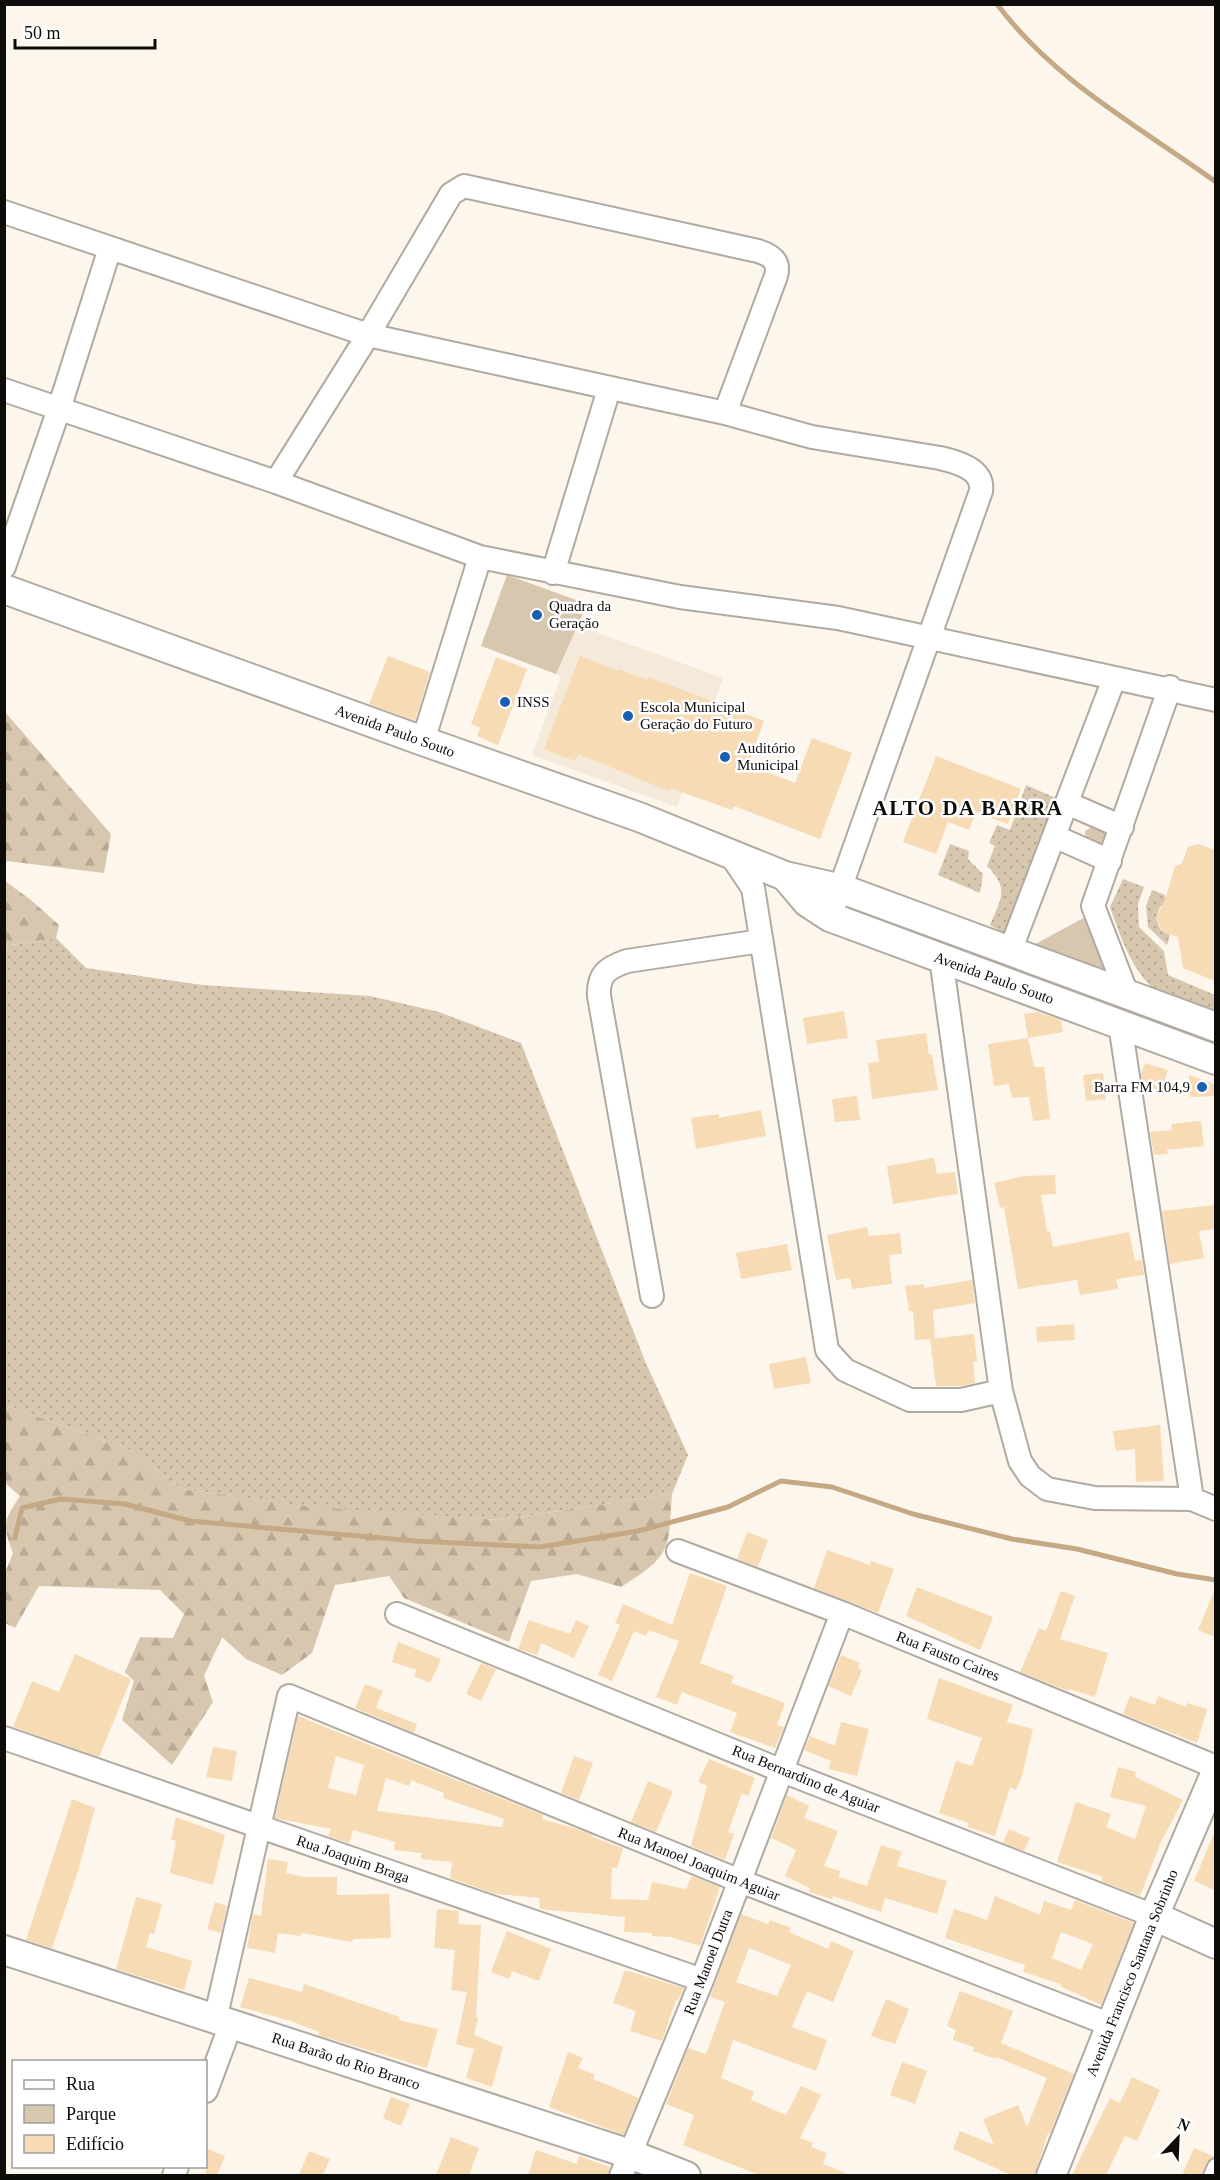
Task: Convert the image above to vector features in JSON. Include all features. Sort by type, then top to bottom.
[{"type":"street","points":[[276,482],[368,335],[451,194],[457,188],[473,187],[758,251],[773,258],[778,269],[776,276],[725,413]]},
{"type":"street","points":[[4,212],[368,335],[725,413],[812,437],[957,462],[976,474],[980,480],[981,491],[842,889],[830,917]]},
{"type":"street","points":[[4,567],[59,409],[110,248]]},
{"type":"street","points":[[553,573],[609,389]]},
{"type":"street","points":[[4,390],[276,482],[480,557],[680,597],[838,618],[1113,679],[1170,687],[1215,700]]},
{"type":"street","points":[[423,741],[480,557]]},
{"type":"street","name":"Avenida Paulo Souto","points":[[4,590],[639,816],[785,876],[842,889],[1215,1027]]},
{"type":"street","points":[[1010,951],[1113,679]]},
{"type":"street","points":[[1127,994],[1093,906],[1170,687]]},
{"type":"street","points":[[1067,803],[1122,827]]},
{"type":"street","points":[[1054,836],[1110,861]]},
{"type":"street","points":[[730,854],[753,888],[827,1350],[845,1370],[910,1400],[961,1400],[1000,1391]]},
{"type":"street","name":"Avenida Paulo Souto","points":[[785,876],[807,902],[830,917],[1215,1060]]},
{"type":"street","points":[[652,1296],[599,996],[601,978],[611,966],[627,961],[761,941]]},
{"type":"street","points":[[941,958],[1000,1391],[1020,1461],[1037,1483],[1047,1489],[1095,1498],[1192,1499],[1215,1509]]},
{"type":"street","points":[[1120,1024],[1192,1499]]},
{"type":"street","name":"Rua Fausto Caires","points":[[678,1551],[842,1613],[1215,1767]]},
{"type":"street","name":"Rua Manoel Dutra","points":[[625,2165],[702,1980],[780,1770],[842,1613]]},
{"type":"street","name":"Rua Bernardino de Aguiar","points":[[397,1614],[780,1770],[1154,1916],[1215,1944]]},
{"type":"street","name":"Rua Manoel Joaquim Aguiar","points":[[258,1826],[289,1696],[740,1881],[1111,2025]]},
{"type":"street","name":"Rua Joaquim Braga","points":[[4,1738],[702,1980]]},
{"type":"street","name":"Avenida Francisco Santana Sobrinho","points":[[1051,2175],[1154,1916],[1215,1772]]},
{"type":"street","points":[[207,2087],[223,2022],[258,1826]]},
{"type":"street","name":"Rua Barão do Rio Branco","points":[[4,1950],[223,2022],[625,2165],[686,2175]]},
{"type":"street","points":[[1212,2175],[1215,2167]]},
{"type":"shaded area","name":"Escola Municipal Geração do Futuro","points":[[507,575],[587,604],[579,626],[723,678],[677,807],[532,755],[561,676],[481,646]]},
{"type":"green space","name":"Quadra da Geração","points":[[507,575],[587,604],[556,674],[481,646]]},
{"type":"green space","points":[[5,712],[111,834],[104,873],[7,861],[5,864]]},
{"type":"green space","points":[[1026,785],[1058,799],[1008,935],[990,925],[1000,901],[1001,888],[999,881],[987,866],[995,846],[989,843],[997,825],[1010,830]]},
{"type":"green space","points":[[1093,826],[1112,833],[1109,848],[1086,840],[1085,831]]},
{"type":"green space","points":[[950,844],[969,851],[968,859],[983,874],[980,893],[938,875]]},
{"type":"green space","points":[[1123,879],[1144,887],[1138,904],[1139,927],[1164,951],[1168,975],[1215,995],[1215,1013],[1159,993],[1139,972],[1127,951],[1110,907]]},
{"type":"green space","points":[[5,881],[59,925],[56,938],[5,946]]},
{"type":"green space","points":[[1152,890],[1165,895],[1167,903],[1160,907],[1156,918],[1160,929],[1170,935],[1167,945],[1148,927],[1146,906]]},
{"type":"green space","points":[[1089,915],[1116,981],[1028,948]]},
{"type":"green space","points":[[56,938],[86,968],[202,985],[370,996],[439,1012],[521,1043],[645,1361],[688,1455],[672,1494],[499,1520],[317,1508],[182,1489],[128,1449],[5,1405],[5,946]]},
{"type":"green space","points":[[5,1405],[128,1449],[182,1489],[311,1507],[499,1520],[672,1494],[668,1540],[658,1559],[650,1567],[621,1587],[577,1574],[531,1581],[509,1642],[404,1598],[389,1576],[335,1585],[312,1653],[282,1675],[246,1659],[222,1637],[204,1676],[213,1702],[172,1765],[122,1720],[134,1681],[125,1672],[140,1637],[173,1638],[184,1614],[160,1590],[39,1586],[15,1628],[5,1623],[5,1573],[13,1553],[7,1536],[6,1523],[20,1496],[5,1483]]},
{"type":"building","points":[[388,656],[430,672],[415,721],[369,704]]},
{"type":"building","points":[[580,656],[647,680],[648,677],[764,721],[748,765],[795,783],[812,738],[852,753],[820,839],[734,806],[732,810],[670,788],[669,791],[578,754],[575,761],[544,749]]},
{"type":"building","points":[[496,657],[527,669],[498,745],[477,736],[480,728],[471,724]]},
{"type":"building","points":[[936,756],[1021,789],[1008,824],[976,812],[969,830],[948,822],[936,854],[903,842]]},
{"type":"building","points":[[1198,844],[1215,850],[1215,981],[1183,968],[1178,937],[1163,932],[1156,918],[1165,900],[1175,866],[1182,863],[1188,847]]},
{"type":"building","points":[[844,1011],[848,1038],[807,1044],[803,1018]]},
{"type":"building","points":[[1038,1012],[1061,1020],[1063,1032],[1028,1038],[1024,1014]]},
{"type":"building","points":[[926,1033],[938,1090],[872,1099],[868,1063],[879,1062],[876,1040]]},
{"type":"building","points":[[1028,1038],[1034,1067],[1044,1067],[1050,1119],[1033,1121],[1029,1097],[1012,1098],[1009,1084],[994,1086],[988,1044]]},
{"type":"building","points":[[1145,1063],[1168,1070],[1161,1091],[1143,1085],[1141,1074]]},
{"type":"building","points":[[1103,1073],[1106,1099],[1086,1101],[1083,1075]]},
{"type":"building","name":"Barra FM 104,9","points":[[1189,1075],[1214,1084],[1215,1096],[1190,1097]]},
{"type":"building","points":[[857,1096],[860,1120],[835,1122],[832,1099]]},
{"type":"building","points":[[761,1110],[766,1136],[696,1149],[691,1118],[719,1114],[719,1118]]},
{"type":"building","points":[[1201,1121],[1204,1146],[1167,1150],[1168,1154],[1154,1155],[1150,1132],[1172,1130],[1171,1124]]},
{"type":"building","points":[[934,1158],[937,1174],[955,1172],[958,1194],[893,1204],[887,1166]]},
{"type":"building","points":[[1055,1175],[1056,1194],[1041,1195],[1047,1232],[1050,1231],[1053,1247],[1129,1232],[1135,1261],[1142,1260],[1144,1275],[1116,1279],[1118,1289],[1080,1295],[1077,1280],[1018,1289],[1004,1207],[1000,1208],[994,1183],[1024,1176]]},
{"type":"building","points":[[1215,1205],[1215,1229],[1199,1231],[1204,1258],[1170,1264],[1162,1211]]},
{"type":"building","points":[[867,1227],[869,1236],[900,1233],[902,1254],[889,1255],[892,1284],[852,1289],[850,1278],[836,1280],[827,1235]]},
{"type":"building","points":[[787,1244],[792,1270],[741,1279],[736,1253]]},
{"type":"building","points":[[972,1280],[975,1303],[933,1310],[935,1339],[915,1340],[913,1311],[909,1311],[905,1286],[924,1284],[924,1288]]},
{"type":"building","points":[[1074,1324],[1075,1340],[1037,1342],[1036,1327]]},
{"type":"building","points":[[974,1334],[977,1361],[973,1362],[975,1383],[960,1386],[936,1386],[930,1339]]},
{"type":"building","points":[[806,1357],[811,1383],[774,1389],[769,1364]]},
{"type":"building","points":[[1160,1425],[1164,1481],[1136,1482],[1135,1449],[1116,1451],[1113,1431]]},
{"type":"building","points":[[747,1532],[768,1540],[758,1567],[737,1559]]},
{"type":"building","points":[[827,1550],[870,1565],[871,1561],[894,1569],[878,1613],[814,1588]]},
{"type":"building","points":[[690,1573],[727,1586],[700,1663],[734,1676],[731,1683],[785,1703],[777,1725],[784,1727],[775,1748],[730,1732],[737,1713],[682,1692],[677,1705],[656,1697],[679,1641],[649,1630],[646,1636],[634,1631],[612,1681],[598,1675],[620,1625],[615,1623],[623,1604],[672,1625]]},
{"type":"building","points":[[917,1587],[993,1617],[980,1650],[906,1616]]},
{"type":"building","points":[[1215,1589],[1215,1637],[1198,1630]]},
{"type":"building","points":[[1061,1591],[1075,1596],[1060,1639],[1108,1653],[1095,1697],[1069,1689],[1068,1691],[1020,1672],[1039,1628],[1046,1631]]},
{"type":"building","points":[[529,1620],[570,1634],[576,1620],[589,1626],[574,1658],[541,1643],[537,1655],[518,1649]]},
{"type":"building","points":[[398,1642],[441,1659],[430,1683],[414,1676],[417,1670],[392,1662]]},
{"type":"building","points":[[75,1654],[131,1679],[99,1757],[13,1727],[32,1681],[59,1692]]},
{"type":"building","points":[[841,1655],[860,1663],[858,1668],[862,1670],[851,1696],[828,1686]]},
{"type":"building","points":[[481,1663],[496,1669],[481,1701],[466,1694]]},
{"type":"building","points":[[939,1678],[1013,1705],[1007,1722],[1033,1729],[1022,1776],[1016,1790],[1010,1787],[995,1836],[968,1827],[969,1823],[939,1813],[956,1761],[972,1766],[982,1738],[927,1719]]},
{"type":"building","points":[[365,1684],[383,1691],[376,1708],[417,1724],[414,1733],[355,1708]]},
{"type":"building","points":[[1130,1696],[1155,1705],[1158,1696],[1186,1707],[1187,1703],[1207,1709],[1197,1743],[1123,1714]]},
{"type":"building","points":[[298,1716],[543,1815],[542,1819],[577,1829],[623,1848],[617,1868],[612,1867],[611,1899],[648,1900],[652,1882],[686,1889],[692,1876],[720,1887],[700,1946],[670,1937],[652,1936],[652,1933],[624,1932],[625,1917],[540,1909],[539,1898],[496,1894],[450,1878],[452,1862],[421,1859],[421,1853],[394,1850],[395,1842],[353,1830],[349,1843],[328,1836],[331,1829],[275,1818]],"holes":[[[336,1756],[364,1765],[356,1795],[328,1788]],[[386,1778],[409,1786],[411,1780],[444,1793],[443,1798],[504,1819],[502,1827],[377,1811]]]},
{"type":"building","points":[[841,1722],[869,1729],[857,1776],[829,1769],[831,1761],[804,1750],[810,1736],[835,1746]]},
{"type":"building","points":[[213,1747],[237,1751],[232,1781],[206,1777]]},
{"type":"building","points":[[574,1756],[593,1763],[579,1800],[561,1793]]},
{"type":"building","points":[[709,1759],[755,1778],[748,1796],[742,1793],[728,1832],[734,1834],[725,1860],[691,1846],[707,1786],[698,1782]]},
{"type":"building","points":[[1118,1767],[1136,1772],[1135,1777],[1183,1800],[1160,1844],[1140,1896],[1101,1881],[1103,1877],[1057,1862],[1076,1802],[1111,1814],[1106,1827],[1135,1839],[1146,1806],[1110,1797]]},
{"type":"building","points":[[648,1781],[673,1791],[656,1832],[631,1822]]},
{"type":"building","points":[[787,1795],[809,1806],[804,1818],[838,1831],[824,1866],[840,1871],[839,1877],[867,1886],[881,1845],[902,1852],[897,1866],[947,1881],[937,1914],[885,1898],[881,1912],[833,1896],[832,1899],[809,1892],[810,1888],[785,1876],[796,1850],[771,1838]]},
{"type":"building","points":[[72,1799],[95,1808],[78,1871],[52,1948],[26,1940]]},
{"type":"building","points":[[176,1817],[225,1835],[213,1885],[170,1873],[176,1841],[171,1839]]},
{"type":"building","points":[[1009,1829],[1030,1838],[1024,1851],[1003,1843]]},
{"type":"building","points":[[1215,1831],[1215,1890],[1194,1881]]},
{"type":"building","points":[[268,1859],[288,1862],[286,1873],[304,1877],[337,1877],[337,1895],[389,1894],[391,1938],[353,1939],[352,1942],[301,1933],[301,1936],[278,1933],[275,1953],[247,1948],[253,1914],[261,1916]]},
{"type":"building","points":[[995,1896],[1040,1915],[1044,1901],[1071,1910],[1075,1900],[1134,1923],[1101,2005],[1060,1986],[1061,1984],[1023,1972],[1025,1965],[945,1938],[954,1909],[987,1920]],"holes":[[[1061,1932],[1093,1944],[1081,1970],[1052,1958]]]},
{"type":"building","points":[[136,1897],[162,1904],[154,1934],[150,1933],[146,1947],[192,1961],[184,1990],[116,1969]]},
{"type":"building","points":[[215,1902],[227,1906],[221,1933],[207,1929]]},
{"type":"building","points":[[437,1909],[459,1911],[458,1924],[481,1925],[476,2017],[478,2018],[474,2035],[503,2047],[492,2087],[466,2078],[474,2049],[456,2044],[467,1992],[451,1990],[455,1950],[434,1948]]},
{"type":"building","points":[[741,1914],[768,1924],[770,1920],[791,1928],[789,1932],[828,1949],[831,1941],[854,1951],[833,2002],[807,1991],[792,2027],[827,2040],[816,2071],[733,2040],[721,2078],[754,2092],[751,2100],[786,2115],[801,2086],[821,2095],[800,2138],[813,2143],[811,2147],[827,2153],[823,2164],[850,2175],[759,2175],[683,2145],[694,2115],[666,2104],[688,2048],[706,2054],[725,2002],[710,1997]],"holes":[[[749,1948],[791,1965],[777,1996],[736,1982]]]},
{"type":"building","points":[[507,1931],[551,1949],[539,1981],[512,1971],[509,1979],[491,1972]]},
{"type":"building","points":[[625,1970],[684,1988],[678,2001],[676,2000],[662,2041],[630,2031],[636,2011],[613,2003]]},
{"type":"building","points":[[249,1978],[302,1992],[304,1984],[400,2017],[399,2020],[438,2029],[427,2068],[318,2035],[319,2032],[291,2021],[240,2007]]},
{"type":"building","points":[[960,1991],[1013,2011],[1001,2043],[1074,2074],[1050,2134],[1048,2133],[1035,2175],[1011,2175],[953,2149],[960,2131],[994,2145],[983,2119],[1018,2105],[1027,2127],[1047,2078],[996,2057],[995,2059],[973,2051],[974,2047],[953,2040],[956,2030],[947,2026]]},
{"type":"building","points":[[886,1999],[909,2009],[895,2044],[871,2036]]},
{"type":"building","points":[[568,2052],[583,2058],[578,2068],[595,2075],[593,2079],[639,2098],[624,2135],[549,2107]]},
{"type":"building","points":[[902,2062],[927,2071],[915,2104],[890,2095]]},
{"type":"building","points":[[1132,2077],[1160,2090],[1137,2141],[1125,2136],[1106,2175],[1072,2175],[1110,2098],[1120,2103]]},
{"type":"building","points":[[391,2097],[410,2104],[401,2126],[383,2118]]},
{"type":"building","points":[[451,2137],[479,2148],[469,2175],[436,2175]]},
{"type":"building","points":[[207,2148],[225,2156],[217,2175],[206,2175]]},
{"type":"building","points":[[1194,2148],[1215,2157],[1207,2162],[1202,2175],[1182,2175]]},
{"type":"building","points":[[536,2150],[577,2164],[579,2156],[610,2167],[608,2175],[528,2175]]},
{"type":"building","points":[[309,2151],[330,2159],[323,2175],[299,2175]]},
{"type":"waterway","points":[[997,4],[1020,32],[1071,80],[1216,182]]},
{"type":"waterway","points":[[15,1538],[22,1508],[61,1499],[125,1504],[190,1521],[416,1541],[540,1547],[638,1531],[728,1507],[781,1481],[832,1487],[913,1514],[1012,1539],[1077,1549],[1177,1574],[1216,1580]]},
{"type":"place","name":"Quadra da Geração","points":[[537,615]]},
{"type":"place","name":"INSS","points":[[505,702]]},
{"type":"place","name":"Escola Municipal Geração do Futuro","points":[[628,716]]},
{"type":"place","name":"Auditório Municipal","points":[[725,757]]},
{"type":"place","name":"Barra FM 104,9","points":[[1202,1087]]},
{"type":"district","name":"ALTO DA BARRA","points":[[968,808]]}]
